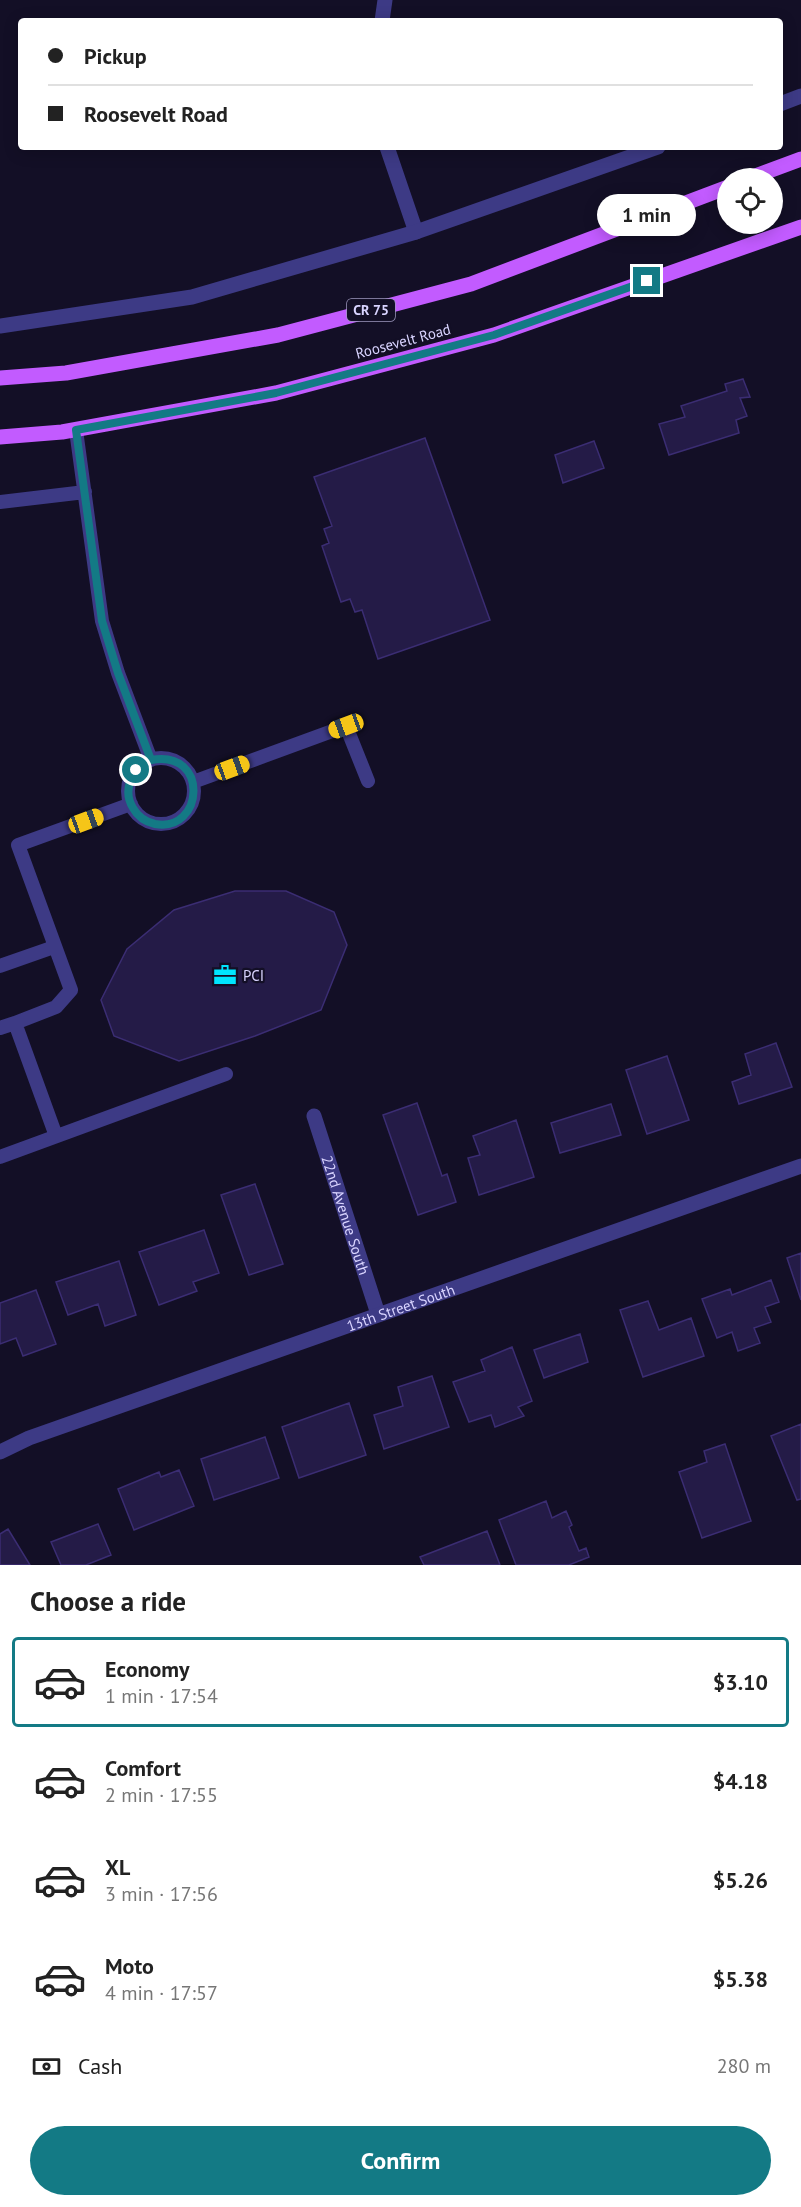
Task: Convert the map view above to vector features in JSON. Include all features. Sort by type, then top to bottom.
[{"type":"main road","points":[[777,168],[801,159]]},
{"type":"main road","name":"CR 75","points":[[0,378],[66,373],[278,335],[471,284],[717,191]]},
{"type":"main road","name":"Roosevelt Road","points":[[0,437],[76,430],[276,393],[494,335],[801,226]]},
{"type":"street","points":[[382,18],[385,0]]},
{"type":"street","points":[[783,103],[801,96]]},
{"type":"street","points":[[388,150],[416,232]]},
{"type":"street","points":[[0,326],[192,297],[416,232],[649,150]]},
{"type":"street","name":"22nd Avenue South","points":[[314,1116],[378,1314]]},
{"type":"street","name":"13th Street South","points":[[0,1452],[29,1438],[801,1166]]},
{"type":"lane","points":[[76,430],[98,593],[109,647],[151,760]]},
{"type":"lane","points":[[0,502],[85,492]]},
{"type":"lane","points":[[193,782],[346,726],[368,781]]},
{"type":"lane","points":[[160,758],[177,762],[190,774],[193,782],[192,802],[181,818],[172,822],[162,825],[143,819],[130,804],[128,786],[131,777],[136,770],[151,760],[160,758]]},
{"type":"lane","points":[[0,1028],[56,1007],[71,990],[18,845],[130,804]]},
{"type":"lane","points":[[0,966],[54,947]]},
{"type":"lane","points":[[15,1023],[56,1136]]},
{"type":"lane","points":[[0,1157],[226,1074]]},
{"type":"building","points":[[743,379],[750,397],[740,398],[747,416],[736,420],[739,433],[669,455],[659,424],[685,417],[681,406],[727,391],[725,384]]},
{"type":"building","points":[[425,438],[490,620],[378,659],[362,610],[355,612],[350,599],[341,602],[322,546],[329,543],[324,529],[332,526],[314,477]]},
{"type":"building","points":[[594,441],[604,468],[563,483],[555,455]]},
{"type":"building","name":"PCI","points":[[235,891],[286,891],[334,912],[347,945],[321,1010],[255,1036],[179,1061],[114,1036],[101,1000],[127,949],[174,910]]},
{"type":"building","points":[[776,1043],[792,1087],[739,1104],[732,1082],[751,1075],[745,1054]]},
{"type":"building","points":[[667,1056],[689,1120],[647,1134],[626,1070]]},
{"type":"building","points":[[417,1103],[442,1176],[447,1174],[456,1202],[418,1215],[383,1115]]},
{"type":"building","points":[[611,1104],[621,1135],[560,1153],[551,1123]]},
{"type":"building","points":[[516,1120],[534,1177],[479,1195],[468,1158],[480,1155],[473,1136]]},
{"type":"building","points":[[255,1184],[283,1264],[249,1275],[221,1195]]},
{"type":"building","points":[[204,1230],[219,1273],[193,1282],[197,1291],[159,1305],[139,1252]]},
{"type":"building","points":[[801,1253],[801,1300],[787,1258]]},
{"type":"building","points":[[119,1261],[136,1315],[105,1326],[98,1304],[68,1315],[56,1282]]},
{"type":"building","points":[[771,1280],[779,1302],[765,1307],[771,1322],[754,1328],[760,1343],[738,1351],[732,1332],[717,1338],[702,1299],[730,1289],[732,1295]]},
{"type":"building","points":[[36,1290],[56,1344],[23,1356],[16,1338],[0,1344],[0,1303]]},
{"type":"building","points":[[648,1301],[659,1330],[691,1318],[704,1356],[643,1377],[620,1310]]},
{"type":"building","points":[[580,1334],[588,1362],[544,1378],[534,1350]]},
{"type":"building","points":[[512,1347],[532,1401],[518,1407],[524,1416],[495,1427],[491,1415],[469,1422],[453,1382],[485,1371],[481,1360]]},
{"type":"building","points":[[432,1376],[449,1427],[384,1449],[374,1415],[403,1406],[398,1387]]},
{"type":"building","points":[[349,1403],[366,1455],[299,1478],[282,1427]]},
{"type":"building","points":[[801,1424],[801,1499],[797,1500],[771,1436]]},
{"type":"building","points":[[265,1437],[279,1478],[214,1500],[201,1459]]},
{"type":"building","points":[[725,1444],[751,1521],[702,1538],[679,1472],[707,1462],[704,1451]]},
{"type":"building","points":[[179,1470],[194,1506],[134,1530],[118,1489],[159,1472],[161,1477]]},
{"type":"building","points":[[546,1501],[552,1518],[566,1511],[572,1525],[569,1527],[579,1551],[586,1548],[589,1557],[569,1565],[516,1565],[499,1520]]},
{"type":"building","points":[[98,1524],[111,1555],[86,1565],[61,1565],[51,1542]]},
{"type":"building","points":[[8,1529],[30,1565],[0,1565],[0,1534]]},
{"type":"building","points":[[487,1531],[500,1565],[424,1565],[420,1557]]},
{"type":"place","name":"PCI","points":[[225,975]]},
{"type":"route","points":[[136,770],[128,786],[128,795],[130,804],[143,819],[162,825],[181,818],[188,811],[194,792],[190,774],[184,767],[169,759],[151,760],[109,647],[102,621],[76,430],[276,393],[494,335],[647,281]]}]
